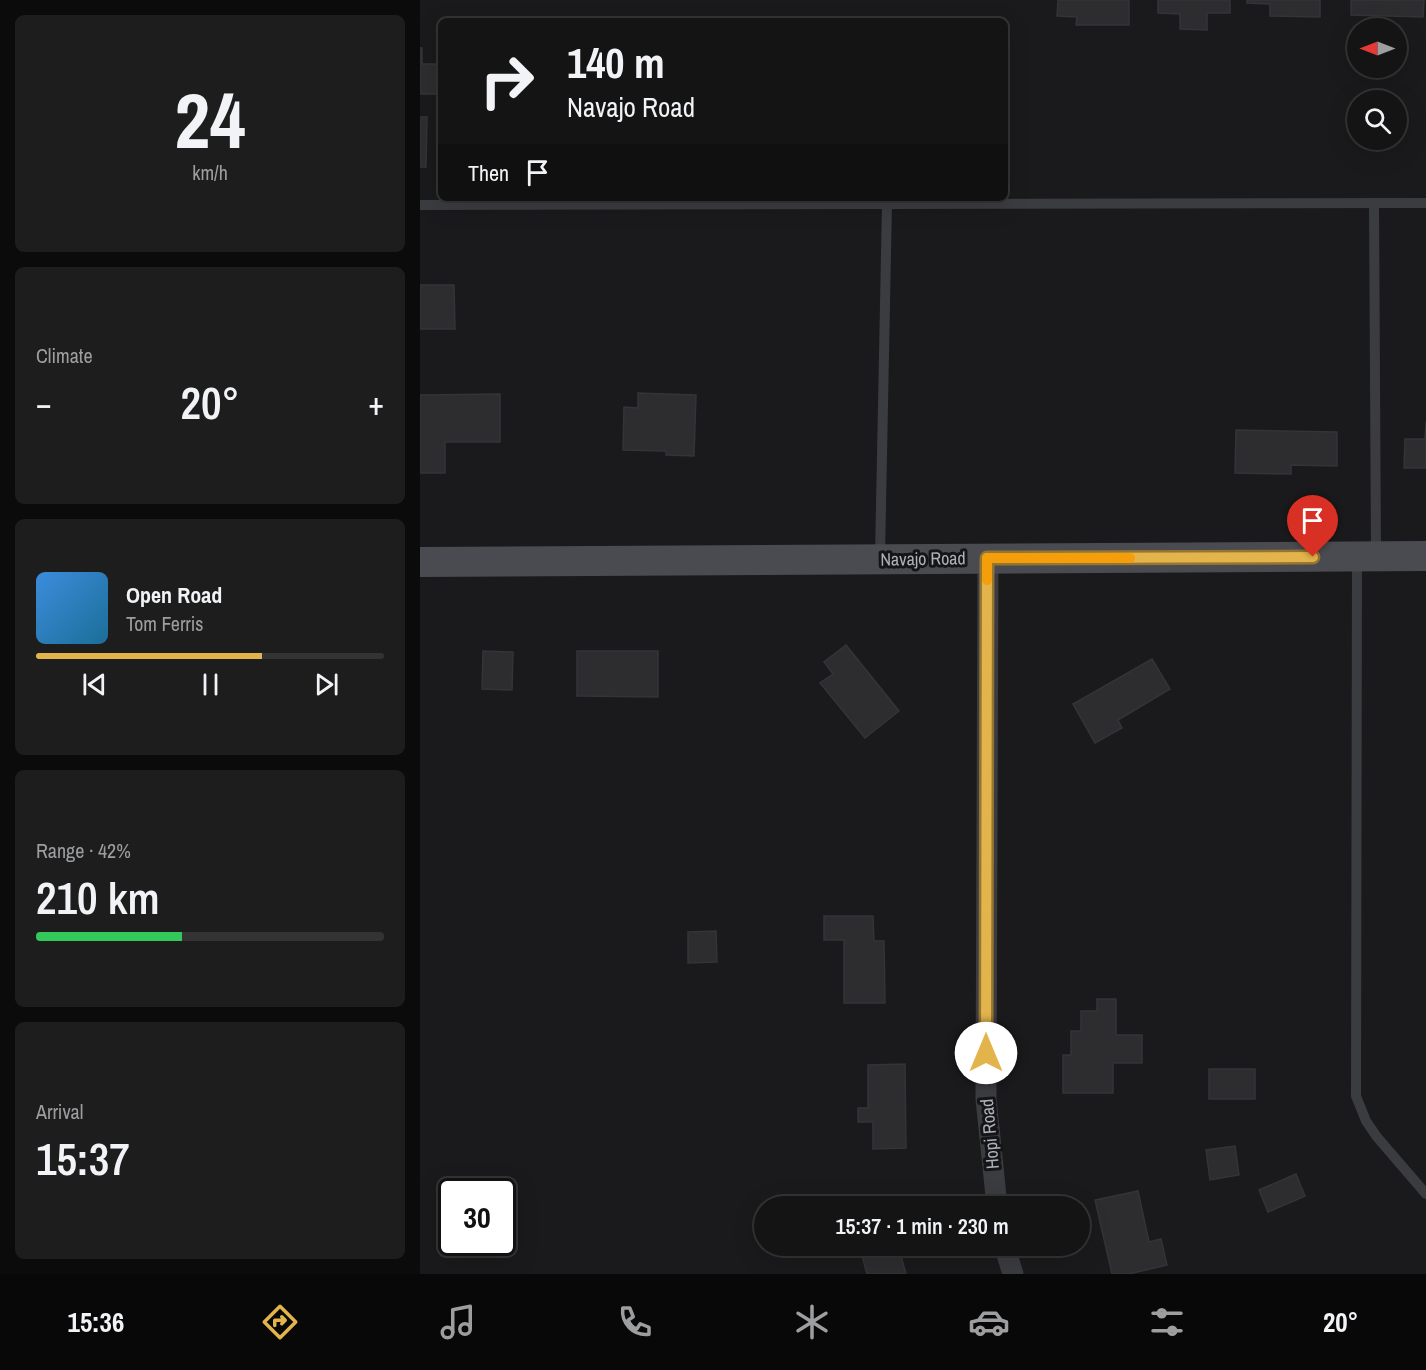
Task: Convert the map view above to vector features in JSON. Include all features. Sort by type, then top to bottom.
[{"type":"main road","name":"Navajo Road","points":[[420,562],[1426,556]]},
{"type":"street","name":"Hopi Road","points":[[987,558],[986,1099],[996,1196]]},
{"type":"street","points":[[1007,1256],[1013,1274]]},
{"type":"lane","points":[[880,559],[887,203]]},
{"type":"lane","points":[[1374,203],[1356,1096],[1366,1121],[1377,1137],[1426,1194]]},
{"type":"lane","points":[[420,205],[1426,203]]},
{"type":"building","points":[[1058,0],[1129,0],[1129,25],[1076,25],[1077,17],[1057,16]]},
{"type":"building","points":[[1158,0],[1230,0],[1230,13],[1207,13],[1207,30],[1180,29],[1180,14],[1158,13]]},
{"type":"building","points":[[1247,0],[1320,0],[1320,17],[1270,16],[1270,4],[1247,3]]},
{"type":"building","points":[[1351,0],[1424,0],[1423,17],[1351,15]]},
{"type":"building","points":[[420,48],[422,48],[422,64],[438,64],[437,94],[420,94]]},
{"type":"building","points":[[420,117],[427,117],[426,167],[420,167]]},
{"type":"building","points":[[420,285],[454,285],[455,329],[420,329]]},
{"type":"building","points":[[638,393],[696,395],[694,456],[666,455],[666,451],[623,450],[624,407],[638,408]]},
{"type":"building","points":[[500,394],[500,442],[445,442],[445,473],[420,473],[420,395]]},
{"type":"building","points":[[1426,422],[1426,468],[1404,468],[1405,439],[1425,439]]},
{"type":"building","points":[[1236,430],[1337,432],[1337,466],[1291,465],[1291,474],[1235,473]]},
{"type":"building","points":[[846,645],[899,711],[865,738],[820,683],[833,674],[824,662]]},
{"type":"building","points":[[483,651],[513,652],[512,690],[482,689]]},
{"type":"building","points":[[577,651],[658,651],[658,697],[577,696]]},
{"type":"building","points":[[1152,659],[1170,689],[1118,720],[1122,728],[1095,743],[1073,704]]},
{"type":"building","points":[[824,916],[873,916],[874,941],[884,941],[885,1003],[844,1003],[844,940],[824,940]]},
{"type":"building","points":[[716,931],[717,962],[688,963],[688,932]]},
{"type":"building","points":[[1097,999],[1116,999],[1116,1035],[1142,1035],[1142,1063],[1113,1063],[1113,1093],[1063,1093],[1063,1055],[1071,1055],[1071,1031],[1081,1031],[1081,1011],[1097,1011]]},
{"type":"building","points":[[905,1064],[906,1148],[873,1149],[873,1122],[858,1122],[858,1108],[868,1108],[868,1065]]},
{"type":"building","points":[[1209,1069],[1255,1069],[1255,1099],[1209,1099]]},
{"type":"building","points":[[1235,1146],[1239,1175],[1210,1180],[1206,1150]]},
{"type":"building","points":[[1296,1174],[1305,1196],[1268,1212],[1259,1190]]},
{"type":"building","points":[[1138,1191],[1149,1242],[1161,1239],[1167,1265],[1129,1274],[1112,1274],[1095,1200]]},
{"type":"building","points":[[862,1256],[901,1256],[906,1274],[867,1274]]},
{"type":"slow traffic","points":[[987,580],[987,558],[1130,558]]},
{"type":"route","points":[[986,1053],[987,558],[1313,557]]}]
